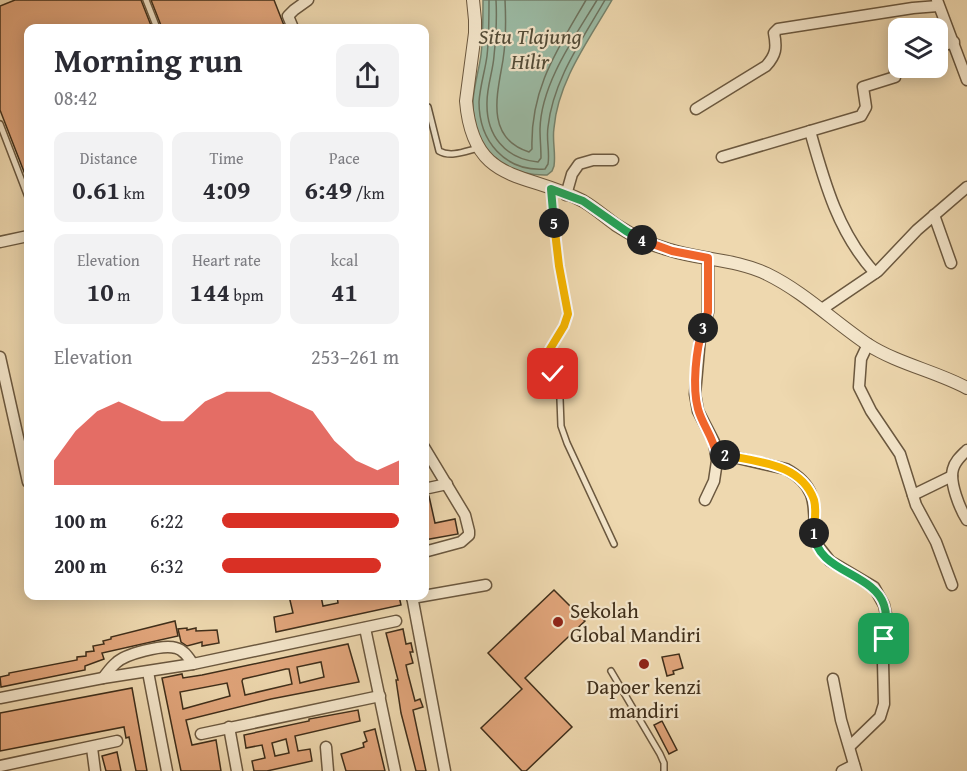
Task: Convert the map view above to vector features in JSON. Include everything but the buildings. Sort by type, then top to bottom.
[{"type":"street","points":[[291,24],[288,16],[308,0]]},
{"type":"street","points":[[473,0],[475,33],[466,101],[470,126],[479,148],[492,164],[502,171],[591,206],[638,238],[672,251],[755,268],[822,309],[868,344],[890,357],[967,388]]},
{"type":"street","points":[[696,109],[766,66],[773,59],[777,50],[774,33],[778,29],[937,3],[967,80]]},
{"type":"street","points":[[948,44],[954,42]]},
{"type":"street","points":[[722,157],[810,130],[845,122],[864,114],[866,107],[863,87],[892,78]]},
{"type":"street","points":[[810,130],[831,202],[854,245],[875,273]]},
{"type":"street","points":[[566,195],[572,174],[579,164],[593,160],[613,160]]},
{"type":"street","points":[[822,309],[875,273],[934,215],[967,187]]},
{"type":"street","points":[[934,215],[951,263]]},
{"type":"street","points":[[0,242],[24,237]]},
{"type":"street","points":[[705,500],[716,472],[716,453],[714,442],[698,411],[695,394],[700,338],[708,312],[708,258]]},
{"type":"street","points":[[868,344],[861,359],[859,387],[871,411],[896,448],[916,505],[942,555],[952,585]]},
{"type":"street","points":[[0,357],[24,464]]},
{"type":"street","points":[[967,450],[954,465],[952,476],[958,500],[967,520]]},
{"type":"street","points":[[716,453],[786,469],[796,474],[814,500],[815,542],[830,561],[874,587],[884,605],[886,619],[883,650],[884,704],[880,717],[850,746]]},
{"type":"street","points":[[429,455],[465,515],[469,535],[461,542],[429,551]]},
{"type":"street","points":[[913,495],[952,476]]},
{"type":"street","points":[[429,488],[447,484]]},
{"type":"street","points":[[429,594],[486,585]]},
{"type":"street","points":[[413,600],[445,771]]},
{"type":"street","points":[[0,698],[103,678],[193,664],[396,621]]},
{"type":"street","points":[[365,628],[395,771]]},
{"type":"street","points":[[103,678],[122,659],[132,654],[164,647],[174,647],[185,653],[193,664]]},
{"type":"street","points":[[148,672],[167,771]]},
{"type":"street","points":[[833,680],[841,720],[855,768],[842,771]]},
{"type":"street","points":[[201,734],[380,696]]},
{"type":"street","points":[[229,727],[237,771]]},
{"type":"street","points":[[0,766],[117,741]]},
{"type":"street","points":[[326,747],[328,771]]},
{"type":"street","points":[[92,748],[95,771]]},
{"type":"lane","points":[[146,0],[155,24]]},
{"type":"lane","points":[[429,110],[439,151],[452,155],[479,148]]},
{"type":"lane","points":[[0,124],[24,187]]},
{"type":"lane","points":[[551,189],[559,266],[568,314],[564,326],[552,343],[549,354],[560,399],[561,426],[614,544]]},
{"type":"lane","points":[[611,670],[660,754],[664,763],[664,771]]},
{"type":"water","name":"Situ Tlajung Hilir","points":[[483,0],[612,0],[568,77],[554,128],[554,166],[547,175],[531,174],[504,164],[484,145],[478,132],[473,101],[481,55]]},
{"type":"place","name":"Sekolah Global Mandiri","points":[[558,622]]},
{"type":"place","name":"Dapoer kenzi mandiri","points":[[644,664]]},
{"type":"route","points":[[553,374],[550,349],[564,326],[568,314],[559,266],[551,189],[583,201],[638,238],[672,251],[708,258],[708,312],[700,338],[695,394],[698,411],[714,442],[716,453],[786,469],[796,474],[814,500],[815,542],[830,561],[874,587],[884,605],[886,619],[884,639]]}]
